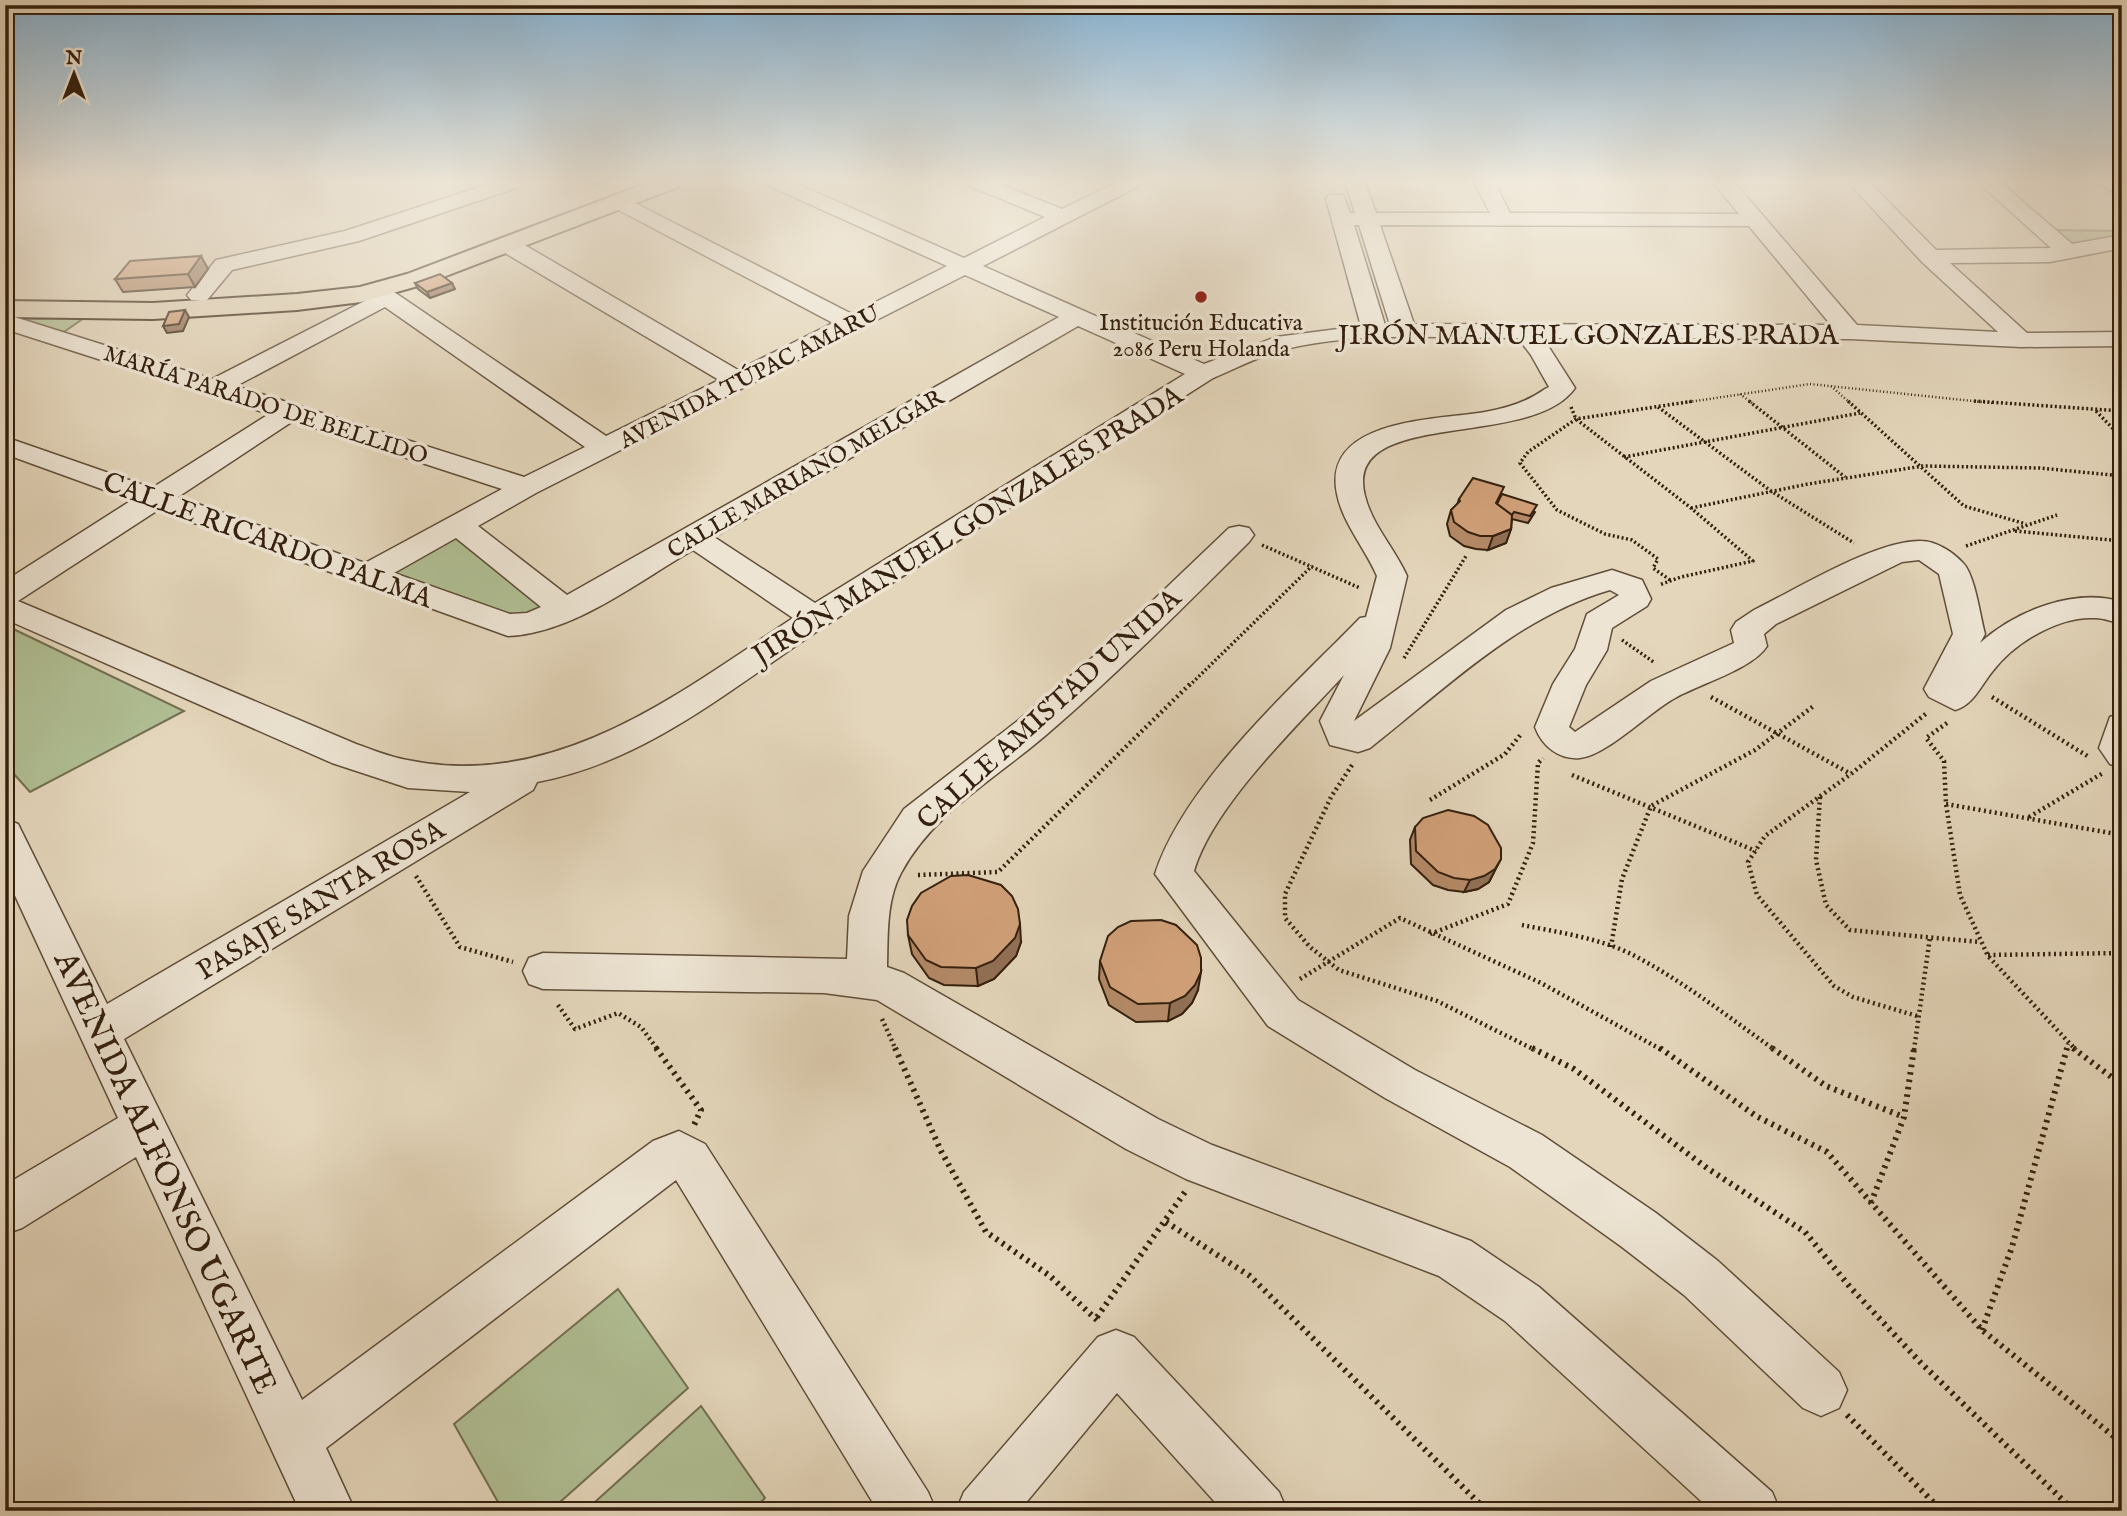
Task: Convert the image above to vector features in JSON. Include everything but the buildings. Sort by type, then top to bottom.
[{"type":"main road","points":[[5,295],[199,295],[329,286],[386,276],[448,253]]},
{"type":"main road","points":[[5,309],[104,312],[209,308],[386,293],[488,253]]},
{"type":"street","points":[[199,295],[224,265],[278,253]]},
{"type":"street","points":[[521,253],[740,382]]},
{"type":"street","points":[[716,253],[853,324]]},
{"type":"street","points":[[935,253],[1204,373]]},
{"type":"street","name":"AVENIDA TÚPAC AMARU","points":[[367,575],[526,487],[995,253]]},
{"type":"street","points":[[1352,253],[1375,332]]},
{"type":"street","points":[[1378,253],[1404,331]]},
{"type":"street","points":[[1783,253],[1850,332]]},
{"type":"street","points":[[1926,253],[2021,340],[2122,354]]},
{"type":"street","points":[[1930,257],[2069,253]]},
{"type":"street","points":[[214,388],[386,293],[606,448]]},
{"type":"street","name":"CALLE MARIANO MELGAR","points":[[531,624],[564,609],[694,537],[1076,317]]},
{"type":"street","name":"MARÍA PARADO DE BELLIDO","points":[[5,321],[526,487]]},
{"type":"street","name":"JIRÓN MANUEL GONZALES PRADA","points":[[5,607],[344,754],[408,774],[476,779],[541,768],[594,754],[662,721],[815,618],[1204,373],[1276,344],[1404,331],[1850,332],[2021,340]]},
{"type":"street","points":[[1524,331],[1542,352],[1552,395],[1484,420],[1438,423],[1395,434],[1365,446],[1353,457],[1349,469],[1349,487],[1365,528],[1392,576],[1374,648],[1344,702],[1337,721],[1342,736],[1358,739],[1517,617],[1562,594],[1612,580],[1631,587],[1636,598],[1598,622],[1591,650],[1570,684],[1552,727],[1554,753],[1571,745],[1586,744],[1633,707],[1679,680],[1746,651],[1751,646],[1747,630],[1765,617],[1896,553],[1923,550],[1953,570],[1969,634],[1941,689],[1957,698],[2000,644],[2057,614],[2087,605],[2122,614]]},
{"type":"street","points":[[2021,340],[2122,339]]},
{"type":"street","points":[[5,595],[290,412]]},
{"type":"street","name":"CALLE RICARDO PALMA","points":[[5,445],[508,625],[531,624]]},
{"type":"street","points":[[458,524],[564,609]]},
{"type":"street","name":"CALLE AMISTAD UNIDA","points":[[866,978],[869,916],[882,871],[917,819],[1032,728],[1110,660],[1239,535]]},
{"type":"street","points":[[694,537],[815,618]]},
{"type":"street","points":[[1384,606],[1223,788],[1174,863],[1174,874],[1283,1013],[1400,1084],[1527,1151],[1639,1230],[1701,1278],[1821,1390]]},
{"type":"street","points":[[2111,762],[2122,726]]},
{"type":"street","name":"PASAJE SANTA ROSA","points":[[100,1031],[541,768]]},
{"type":"street","name":"AVENIDA ALFONSO UGARTE","points":[[5,834],[328,1511]]},
{"type":"street","points":[[542,971],[866,978],[890,986],[1142,1134],[1202,1163],[1454,1258],[1522,1304],[1753,1511]]},
{"type":"street","points":[[5,1211],[145,1126]]},
{"type":"street","points":[[293,1439],[668,1157],[679,1153],[689,1160],[909,1511]]},
{"type":"street","points":[[983,1511],[1106,1336],[1260,1511]]},
{"type":"path","points":[[1670,579],[1653,568],[1658,559],[1632,540],[1605,534],[1557,510],[1520,463],[1528,452],[1576,419],[1810,384],[1989,403],[2122,411]]},
{"type":"path","points":[[1831,386],[1923,466],[1927,475],[1964,506],[2022,520],[2026,524]]},
{"type":"path","points":[[1740,394],[1845,478]]},
{"type":"path","points":[[1552,395],[1576,419],[1691,508],[1753,561],[1734,569],[1670,579],[1636,598]]},
{"type":"path","points":[[1658,407],[1771,491],[1881,560]]},
{"type":"path","points":[[2094,409],[2122,438]]},
{"type":"path","points":[[1623,457],[1860,413]]},
{"type":"path","points":[[1691,508],[1771,491],[1923,466],[2040,468],[2122,477]]},
{"type":"path","points":[[1931,554],[1980,543],[2026,524],[2057,515]]},
{"type":"path","points":[[2011,531],[2122,541]]},
{"type":"path","points":[[1239,535],[1312,566],[1384,606]]},
{"type":"path","points":[[2113,539],[2122,550]]},
{"type":"path","points":[[1400,665],[1466,556]]},
{"type":"path","points":[[882,871],[902,875],[998,872],[1312,566]]},
{"type":"path","points":[[1598,622],[1679,680],[1851,774]]},
{"type":"path","points":[[1957,698],[2111,762],[2064,799],[2027,818]]},
{"type":"path","points":[[1917,1016],[1853,997],[1834,986],[1757,895],[1748,862],[1765,836],[1957,698]]},
{"type":"path","points":[[1957,698],[1926,738],[1944,761],[1946,804],[1960,895],[1988,956],[2068,1044],[2122,1085]]},
{"type":"path","points":[[1611,947],[1622,879],[1651,806],[1755,750],[1815,705]]},
{"type":"path","points":[[1358,739],[1352,766],[1331,797],[1285,894],[1285,918],[1310,947],[1339,970],[1437,1001],[1574,1069],[1707,1168],[1805,1232],[1850,1287],[1921,1363],[2074,1511]]},
{"type":"path","points":[[1538,763],[1554,753]]},
{"type":"path","points":[[1538,763],[1554,753]]},
{"type":"path","points":[[1429,934],[1508,904],[1533,843],[1538,763]]},
{"type":"path","points":[[1560,771],[1756,851]]},
{"type":"path","points":[[1819,797],[1816,860],[1826,905],[1850,930],[1981,942]]},
{"type":"path","points":[[1946,804],[2122,835]]},
{"type":"path","points":[[401,851],[460,947],[542,971],[550,993],[575,1029],[618,1013],[641,1027],[701,1110],[679,1153]]},
{"type":"path","points":[[1272,998],[1399,918],[1541,983],[1657,1046],[1756,1115],[1827,1152],[1982,1330],[2122,1443]]},
{"type":"path","points":[[1522,925],[1629,953],[1676,980],[1826,1086],[1904,1117]]},
{"type":"path","points":[[1871,1203],[1904,1117],[1930,937]]},
{"type":"path","points":[[1988,956],[2122,953]]},
{"type":"path","points":[[866,978],[890,1041],[941,1151],[986,1232],[1050,1276],[1106,1336],[1166,1222],[1202,1163]]},
{"type":"path","points":[[1982,1330],[2012,1247],[2068,1044]]},
{"type":"path","points":[[1166,1222],[1250,1276],[1487,1511]]},
{"type":"path","points":[[1821,1390],[1942,1511]]},
{"type":"green space","points":[[84,318],[61,334],[12,319]]},
{"type":"green space","points":[[459,536],[554,609],[523,620],[397,575],[397,569]]},
{"type":"green space","points":[[5,625],[184,711],[30,792],[5,764]]},
{"type":"green space","points":[[618,1289],[688,1388],[550,1511],[503,1511],[454,1424]]},
{"type":"green space","points":[[701,1406],[765,1498],[752,1511],[585,1511]]},
{"type":"place","name":"Institución Educativa 2086 Peru Holanda","points":[[1201,297]]}]
